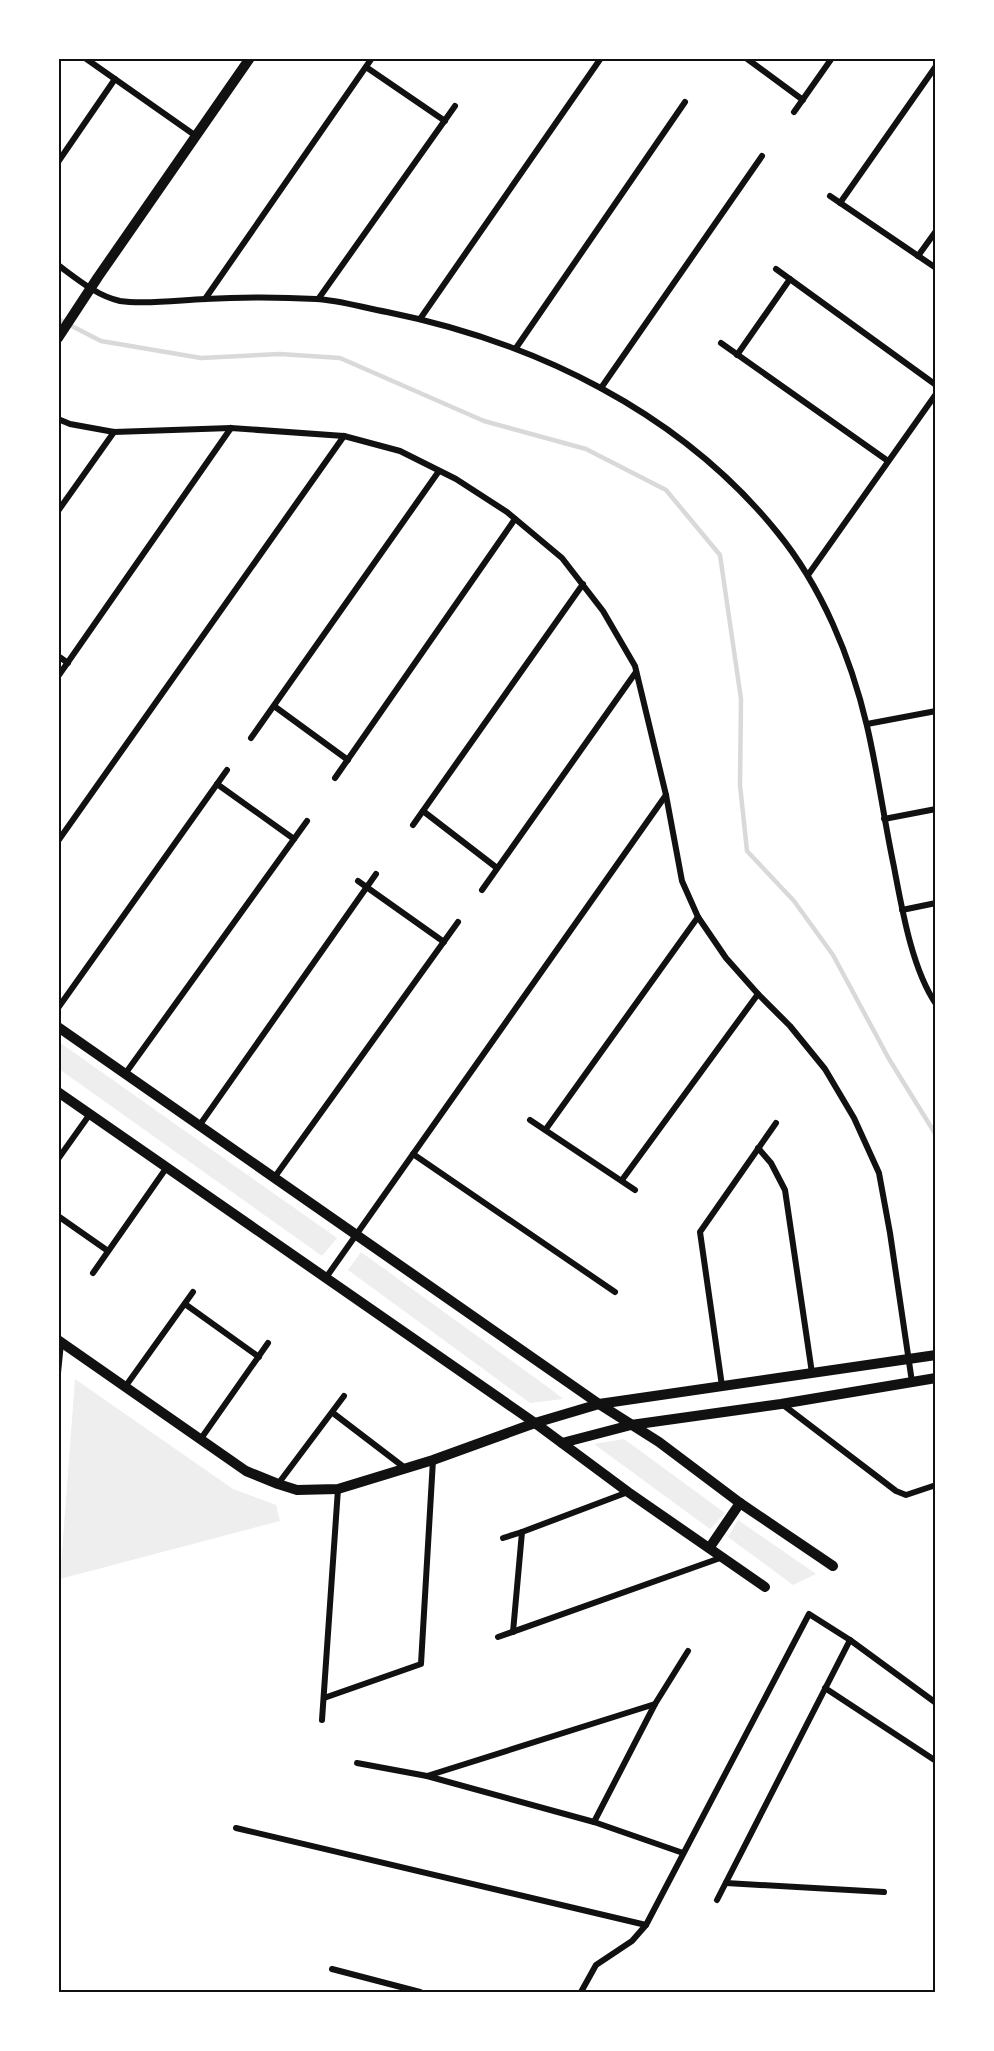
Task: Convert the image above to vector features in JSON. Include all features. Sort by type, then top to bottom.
[{"type":"street","points":[[85,58],[196,136]]},
{"type":"street","points":[[58,338],[90,288],[250,58]]},
{"type":"street","points":[[205,299],[372,58]]},
{"type":"street","points":[[420,319],[601,58]]},
{"type":"street","points":[[746,58],[803,100]]},
{"type":"street","points":[[794,112],[832,58]]},
{"type":"street","points":[[840,203],[936,66]]},
{"type":"street","points":[[366,67],[445,121]]},
{"type":"street","points":[[58,162],[61,153],[115,79]]},
{"type":"street","points":[[516,348],[685,102]]},
{"type":"street","points":[[319,298],[455,106]]},
{"type":"street","points":[[601,388],[762,156]]},
{"type":"street","points":[[830,196],[936,268]]},
{"type":"street","points":[[918,256],[936,231]]},
{"type":"street","points":[[58,265],[90,288],[120,301],[319,298],[420,319],[516,348],[601,388],[660,423],[697,452],[740,491],[777,532],[808,575],[842,645],[867,724],[902,909],[919,972],[934,1000]]},
{"type":"street","points":[[776,269],[936,386]]},
{"type":"street","points":[[737,355],[790,279]]},
{"type":"street","points":[[721,343],[888,461]]},
{"type":"street","points":[[808,575],[936,393]]},
{"type":"street","points":[[58,419],[70,424],[114,432],[231,428],[344,436],[400,451],[456,479],[515,519],[562,558],[603,611],[636,672],[666,795],[682,881],[698,917],[726,958],[790,1026],[825,1069],[854,1118],[879,1173],[912,1382]]},
{"type":"street","points":[[59,675],[231,428]]},
{"type":"street","points":[[58,511],[114,432]]},
{"type":"street","points":[[58,841],[344,436]]},
{"type":"street","points":[[250,738],[439,471]]},
{"type":"street","points":[[335,778],[515,519]]},
{"type":"street","points":[[413,825],[583,584]]},
{"type":"street","points":[[58,656],[68,663]]},
{"type":"street","points":[[482,890],[636,672]]},
{"type":"street","points":[[274,706],[348,760]]},
{"type":"street","points":[[867,724],[936,711]]},
{"type":"street","points":[[58,1008],[227,770]]},
{"type":"street","points":[[217,784],[294,839]]},
{"type":"street","points":[[326,1279],[666,795]]},
{"type":"street","points":[[884,819],[936,809]]},
{"type":"street","points":[[423,812],[497,868]]},
{"type":"street","points":[[125,1074],[307,821]]},
{"type":"street","points":[[199,1126],[376,874]]},
{"type":"street","points":[[357,881],[444,942]]},
{"type":"street","points":[[902,909],[936,903]]},
{"type":"street","points":[[546,1129],[698,917]]},
{"type":"street","points":[[274,1178],[458,922]]},
{"type":"street","points":[[622,1180],[758,994]]},
{"type":"street","points":[[58,1027],[599,1404],[659,1442],[740,1503],[832,1566]]},
{"type":"street","points":[[58,1092],[535,1423],[628,1492],[765,1587]]},
{"type":"street","points":[[58,1159],[90,1114]]},
{"type":"street","points":[[530,1120],[635,1190]]},
{"type":"street","points":[[722,1386],[700,1232],[776,1123]]},
{"type":"street","points":[[758,1148],[771,1163],[785,1190],[812,1373]]},
{"type":"street","points":[[413,1154],[615,1292]]},
{"type":"street","points":[[93,1273],[167,1167]]},
{"type":"street","points":[[58,1216],[108,1251]]},
{"type":"street","points":[[125,1387],[193,1292]]},
{"type":"street","points":[[184,1304],[259,1357]]},
{"type":"street","points":[[60,1341],[246,1472],[297,1490],[338,1489],[433,1460],[535,1423],[599,1404],[936,1355]]},
{"type":"street","points":[[58,1373],[60,1341]]},
{"type":"street","points":[[200,1440],[268,1343]]},
{"type":"street","points":[[562,1443],[631,1425],[781,1404],[936,1378]]},
{"type":"street","points":[[278,1484],[344,1396]]},
{"type":"street","points":[[781,1404],[896,1491],[906,1495],[936,1485]]},
{"type":"street","points":[[333,1413],[405,1468]]},
{"type":"street","points":[[324,1698],[421,1664],[433,1460]]},
{"type":"street","points":[[322,1720],[338,1489]]},
{"type":"street","points":[[502,1538],[628,1492]]},
{"type":"street","points":[[710,1547],[740,1503]]},
{"type":"street","points":[[513,1632],[522,1532]]},
{"type":"street","points":[[498,1637],[724,1557]]},
{"type":"street","points":[[581,1992],[596,1965],[632,1941],[646,1925],[809,1614],[936,1703]]},
{"type":"street","points":[[717,1900],[849,1640]]},
{"type":"street","points":[[594,1822],[655,1704],[688,1651]]},
{"type":"street","points":[[825,1688],[936,1761]]},
{"type":"street","points":[[427,1776],[655,1704]]},
{"type":"street","points":[[357,1763],[427,1776],[594,1822],[683,1853]]},
{"type":"street","points":[[236,1828],[646,1925]]},
{"type":"street","points":[[726,1883],[884,1892]]},
{"type":"street","points":[[332,1969],[417,1992]]},
{"type":"shaded area","points":[[58,1042],[337,1238],[322,1256],[59,1069]]},
{"type":"shaded area","points":[[361,1252],[563,1399],[530,1403],[348,1270]]},
{"type":"shaded area","points":[[75,1379],[233,1489],[276,1505],[280,1521],[60,1579]]},
{"type":"shaded area","points":[[624,1439],[725,1513],[710,1529],[594,1444]]},
{"type":"shaded area","points":[[738,1520],[816,1574],[793,1585],[728,1537]]},
{"type":"waterway","points":[[58,319],[101,341],[201,358],[280,354],[340,358],[484,421],[586,449],[666,490],[720,555],[741,699],[740,785],[747,851],[794,901],[833,955],[889,1059],[936,1135]]}]
